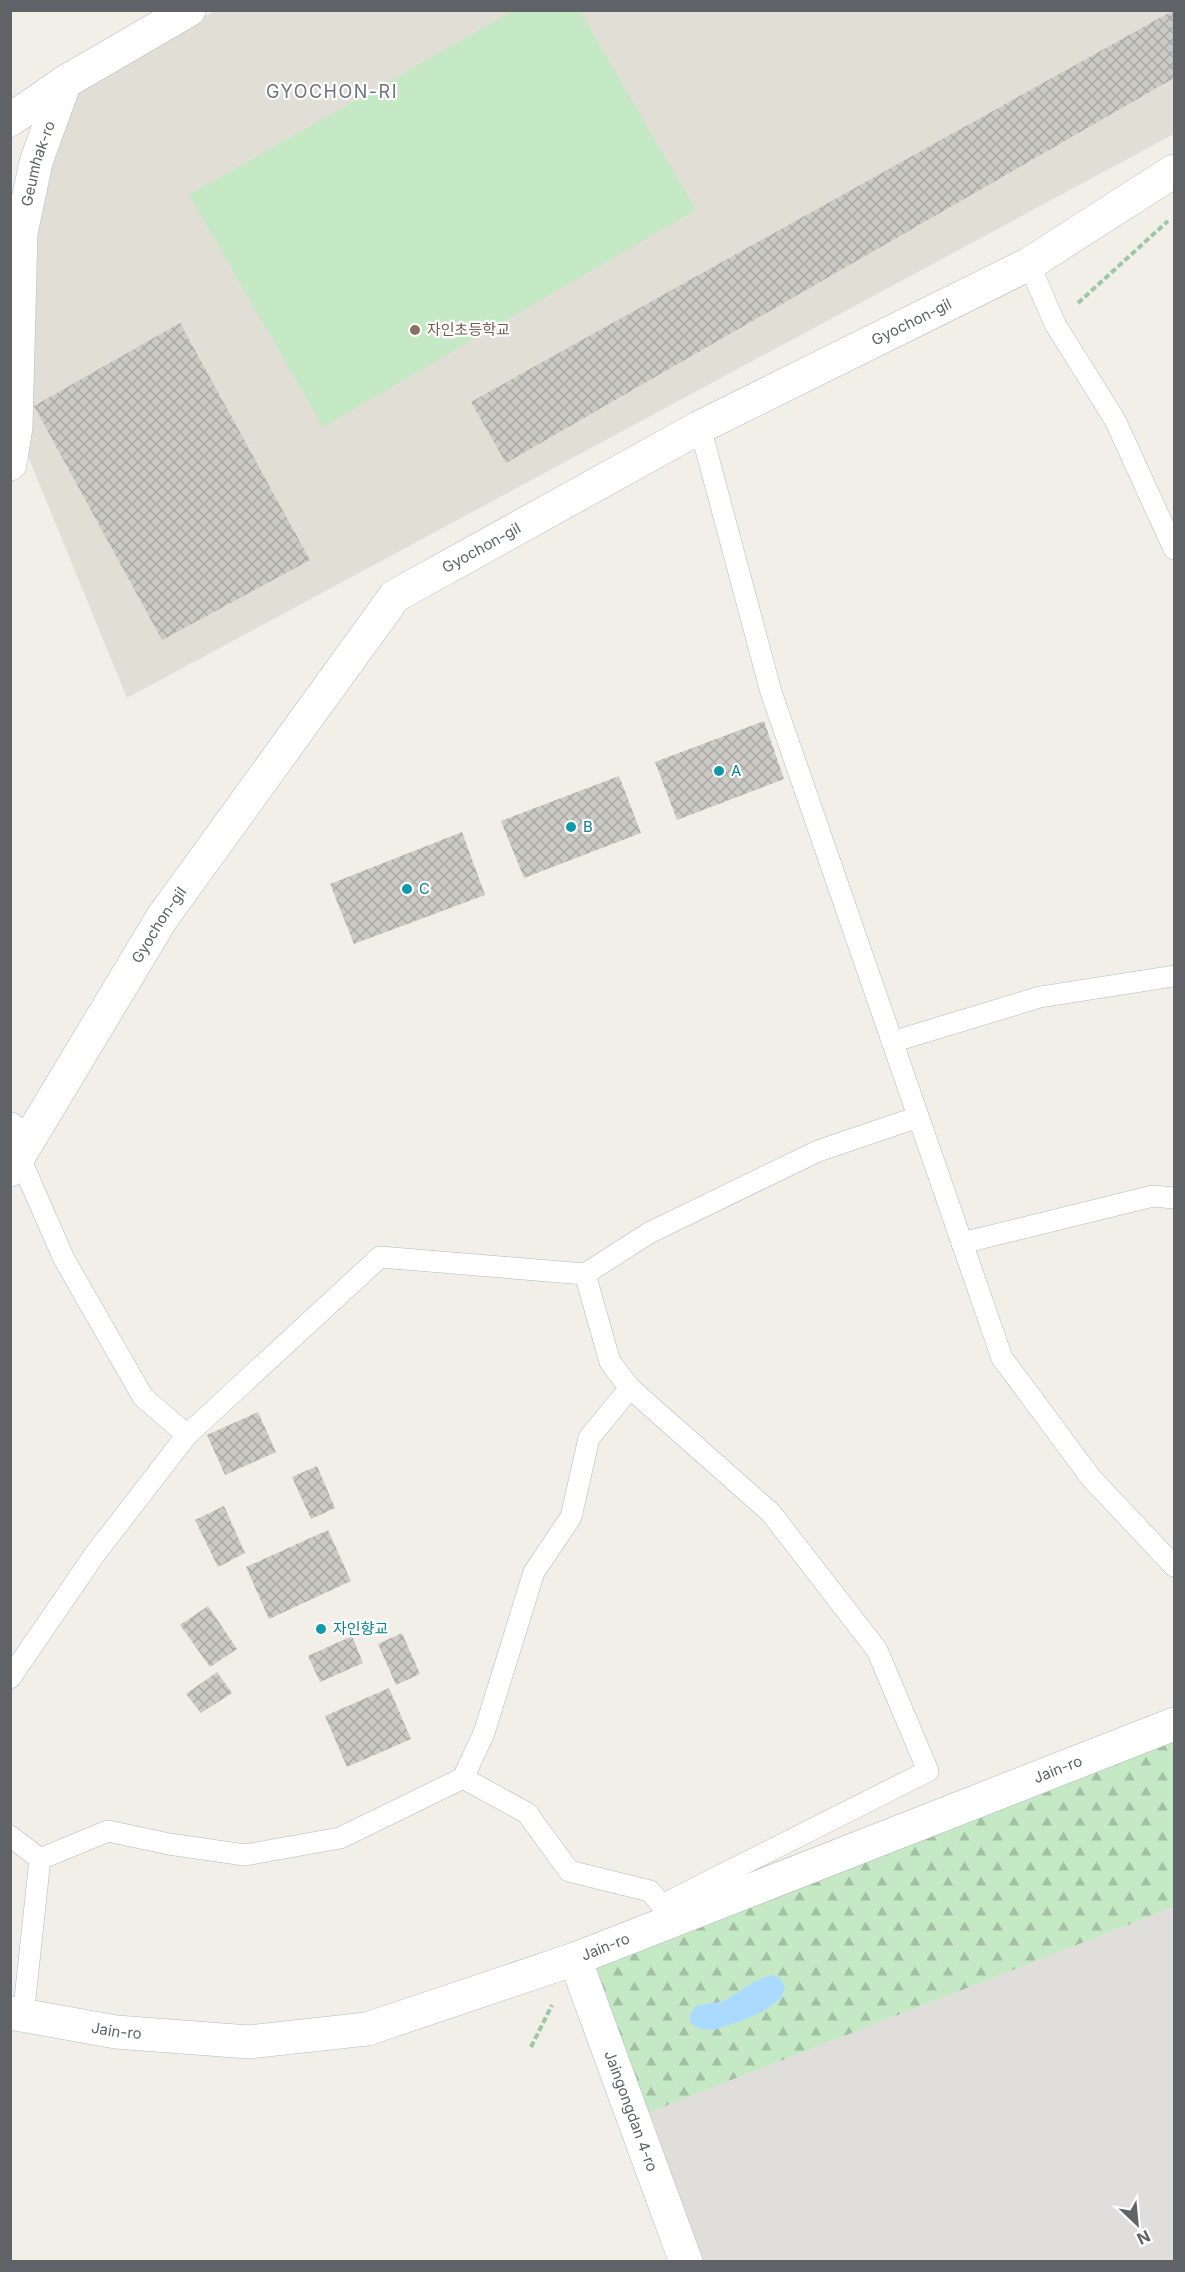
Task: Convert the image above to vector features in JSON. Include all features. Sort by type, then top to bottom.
[{"type":"street","name":"Geumhak-ro","points":[[10,120],[65,82],[182,12]]},
{"type":"street","name":"Geumhak-ro","points":[[10,464],[16,427],[21,232],[36,162],[65,82]]},
{"type":"street","name":"Gyochon-gil","points":[[13,1152],[162,918],[395,596],[700,428],[1029,264],[1174,171]]},
{"type":"street","name":"Jain-ro","points":[[17,2015],[116,2032],[249,2042],[368,2029],[575,1959],[668,1913],[1174,1724]]},
{"type":"street","name":"Jaingongdan 4-ro","points":[[575,1959],[686,2262]]},
{"type":"lane","points":[[1029,264],[1055,324],[1115,420],[1174,549]]},
{"type":"lane","points":[[700,428],[771,692],[1002,1358],[1092,1479],[1174,1566]]},
{"type":"lane","points":[[892,1042],[1040,997],[1174,976]]},
{"type":"lane","points":[[10,1678],[94,1554],[187,1435],[380,1257],[585,1274],[649,1233],[818,1151],[918,1117]]},
{"type":"lane","points":[[13,1152],[64,1258],[143,1397],[187,1435]]},
{"type":"lane","points":[[962,1242],[1153,1196],[1174,1198]]},
{"type":"lane","points":[[463,1778],[526,1813],[569,1871],[650,1891],[668,1913],[928,1771],[877,1650],[771,1513],[630,1388],[610,1362],[585,1274]]},
{"type":"lane","points":[[40,1859],[108,1831],[169,1844],[245,1855],[340,1838],[463,1778],[484,1733],[534,1572],[571,1517],[589,1438],[630,1388]]},
{"type":"lane","points":[[10,1836],[40,1859]]},
{"type":"lane","points":[[17,2015],[40,1859]]},
{"type":"path","points":[[1055,324],[1174,214]]},
{"type":"shaded area","name":"자인초등학교","points":[[216,11],[1174,11],[1174,134],[127,698],[16,427],[21,233],[65,82]]},
{"type":"shaded area","points":[[1174,1907],[1174,2261],[685,2261],[632,2119]]},
{"type":"green space","points":[[513,11],[580,11],[696,210],[323,427],[189,195]]},
{"type":"green space","points":[[1174,1728],[1174,1907],[632,2119],[575,1959]]},
{"type":"water","points":[[771,1975],[781,1978],[785,1989],[780,1999],[764,2011],[714,2030],[700,2029],[691,2024],[690,2015],[696,2006],[724,2001],[754,1982]]},
{"type":"building","points":[[1174,10],[1174,78],[506,463],[471,402]]},
{"type":"building","points":[[180,323],[310,560],[162,640],[34,406]]},
{"type":"building","name":"A","points":[[764,721],[784,779],[677,820],[655,762]]},
{"type":"building","name":"B","points":[[619,776],[641,833],[524,878],[501,821]]},
{"type":"building","name":"C","points":[[462,832],[485,895],[354,944],[330,884]]},
{"type":"building","points":[[258,1412],[276,1452],[225,1475],[207,1435]]},
{"type":"building","points":[[317,1466],[335,1508],[311,1519],[292,1477]]},
{"type":"building","points":[[224,1506],[245,1553],[218,1567],[195,1520]]},
{"type":"building","points":[[328,1530],[351,1581],[269,1619],[246,1567]]},
{"type":"building","points":[[208,1606],[237,1649],[210,1667],[180,1625]]},
{"type":"building","points":[[402,1633],[420,1674],[396,1685],[378,1644]]},
{"type":"building","points":[[352,1636],[363,1663],[320,1682],[308,1656]]},
{"type":"building","points":[[217,1672],[232,1693],[201,1713],[186,1694]]},
{"type":"building","points":[[389,1688],[411,1739],[347,1767],[325,1716]]},
{"type":"place","name":"자인초등학교","points":[[415,330]]},
{"type":"place","name":"A","points":[[719,771]]},
{"type":"place","name":"B","points":[[571,827]]},
{"type":"place","name":"C","points":[[407,889]]},
{"type":"place","name":"자인향교","points":[[321,1629]]},
{"type":"district","name":"GYOCHON-RI","points":[[332,92]]}]
